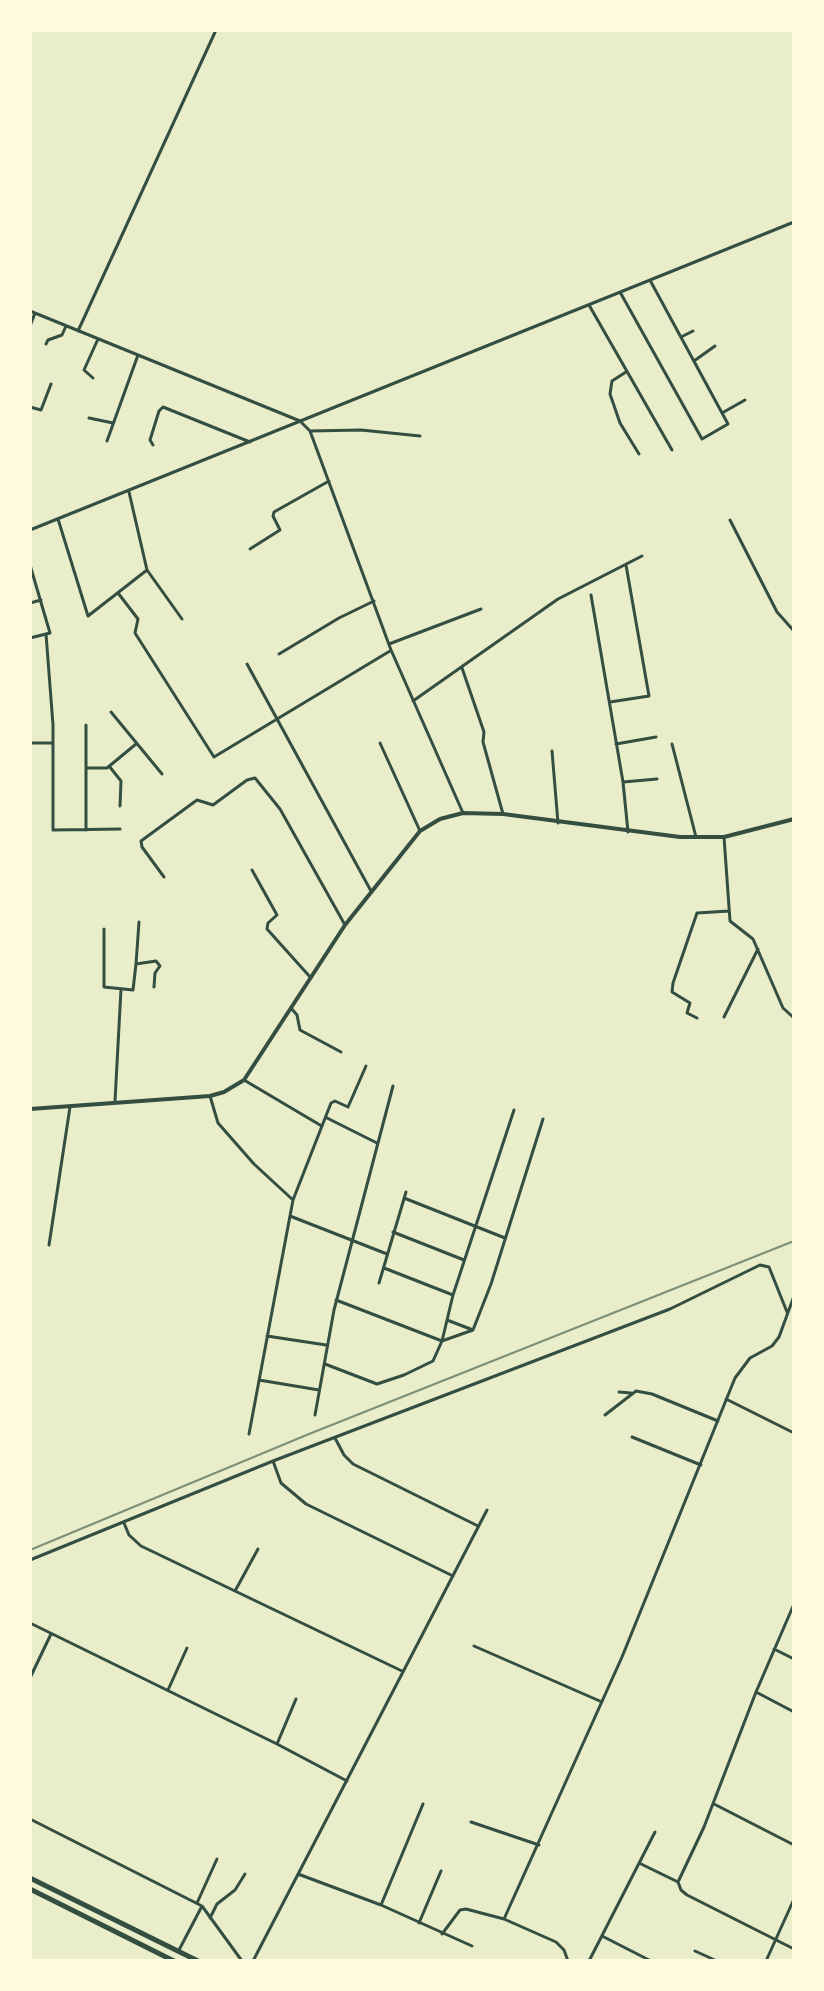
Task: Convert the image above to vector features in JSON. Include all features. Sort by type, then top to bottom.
[{"type":"highway","points":[[30,1878],[198,1961]]},
{"type":"highway","points":[[30,1889],[174,1961]]},
{"type":"street","points":[[78,331],[216,30]]},
{"type":"street","points":[[30,530],[794,222]]},
{"type":"street","points":[[620,292],[702,439],[728,424],[650,281]]},
{"type":"street","points":[[589,305],[672,450]]},
{"type":"street","points":[[30,326],[32,312],[300,421],[310,431],[391,650],[463,813]]},
{"type":"street","points":[[46,344],[48,340],[62,335],[66,326]]},
{"type":"street","points":[[681,337],[693,331]]},
{"type":"street","points":[[93,378],[84,370],[98,339]]},
{"type":"street","points":[[694,361],[715,346]]},
{"type":"street","points":[[107,441],[138,355]]},
{"type":"street","points":[[626,372],[612,381],[610,394],[620,423],[639,454]]},
{"type":"street","points":[[30,407],[41,410],[51,384]]},
{"type":"street","points":[[722,413],[745,400]]},
{"type":"street","points":[[153,445],[150,440],[163,407],[251,442]]},
{"type":"street","points":[[89,418],[113,423]]},
{"type":"street","points":[[310,431],[361,430],[420,436]]},
{"type":"street","points":[[250,549],[280,530],[274,512],[329,481]]},
{"type":"street","points":[[129,492],[147,570],[182,619]]},
{"type":"street","points":[[58,519],[86,613],[90,616],[147,570]]},
{"type":"street","points":[[730,520],[777,612],[794,631]]},
{"type":"street","points":[[413,701],[558,599],[642,556]]},
{"type":"street","points":[[610,702],[649,696],[626,565]]},
{"type":"street","points":[[30,567],[50,633],[30,638]]},
{"type":"street","points":[[118,593],[138,619],[135,633],[214,757],[391,650]]},
{"type":"street","points":[[591,595],[623,782],[628,832]]},
{"type":"street","points":[[30,603],[41,600]]},
{"type":"street","points":[[279,654],[374,601]]},
{"type":"street","points":[[389,644],[481,609]]},
{"type":"street","points":[[46,634],[53,743],[53,830],[120,829]]},
{"type":"street","points":[[247,664],[371,891]]},
{"type":"street","points":[[461,667],[484,732],[483,742],[503,814]]},
{"type":"street","points":[[111,712],[162,774]]},
{"type":"street","points":[[86,725],[86,830]]},
{"type":"street","points":[[616,744],[656,737]]},
{"type":"street","points":[[30,743],[53,743]]},
{"type":"street","points":[[380,743],[420,831]]},
{"type":"street","points":[[86,768],[109,766],[136,744]]},
{"type":"street","points":[[672,744],[696,837]]},
{"type":"street","points":[[552,751],[558,823]]},
{"type":"street","points":[[109,766],[121,781],[120,806]]},
{"type":"street","points":[[164,877],[141,841],[197,800],[213,805],[247,780],[255,778],[280,809],[345,925]]},
{"type":"street","points":[[623,782],[657,779]]},
{"type":"street","points":[[30,1109],[210,1096],[244,1080],[345,925],[420,831],[440,819],[463,813],[503,814],[628,832],[724,837],[746,834],[794,819]]},
{"type":"street","points":[[724,837],[731,924],[753,939],[783,1008],[794,1018]]},
{"type":"street","points":[[252,870],[277,915],[266,927],[311,978]]},
{"type":"street","points":[[697,1018],[687,1013],[690,1003],[673,994],[673,983],[697,913],[729,911]]},
{"type":"street","points":[[104,929],[104,987],[134,989],[139,922]]},
{"type":"street","points":[[724,1017],[758,949]]},
{"type":"street","points":[[136,964],[159,963],[154,987]]},
{"type":"street","points":[[115,1103],[121,989]]},
{"type":"street","points":[[291,1008],[297,1015],[300,1030],[341,1052]]},
{"type":"street","points":[[249,1434],[293,1200],[332,1102],[345,1107],[349,1105],[366,1066]]},
{"type":"street","points":[[244,1080],[321,1126]]},
{"type":"street","points":[[315,1415],[336,1300],[393,1086]]},
{"type":"street","points":[[210,1096],[218,1123],[254,1164],[293,1200]]},
{"type":"street","points":[[49,1245],[70,1107]]},
{"type":"street","points":[[325,1364],[380,1383],[430,1364],[442,1341],[453,1295],[514,1110]]},
{"type":"street","points":[[326,1117],[377,1143]]},
{"type":"street","points":[[473,1330],[543,1119]]},
{"type":"street","points":[[379,1283],[406,1192]]},
{"type":"street","points":[[404,1198],[505,1238]]},
{"type":"street","points":[[290,1216],[387,1254]]},
{"type":"street","points":[[393,1232],[464,1260]]},
{"type":"street","points":[[30,1560],[273,1461],[670,1309],[760,1265],[769,1267],[787,1312]]},
{"type":"street","points":[[384,1268],[453,1295]]},
{"type":"street","points":[[504,1919],[602,1702],[740,1368],[750,1358],[772,1346],[779,1337],[794,1296]]},
{"type":"street","points":[[336,1300],[442,1341],[473,1330]]},
{"type":"street","points":[[447,1320],[473,1330]]},
{"type":"street","points":[[267,1336],[328,1345]]},
{"type":"street","points":[[259,1380],[319,1390]]},
{"type":"street","points":[[605,1415],[636,1391],[652,1394],[718,1421]]},
{"type":"street","points":[[619,1392],[658,1398],[718,1421]]},
{"type":"street","points":[[726,1399],[794,1433]]},
{"type":"street","points":[[632,1437],[701,1465]]},
{"type":"street","points":[[335,1438],[353,1464],[478,1526]]},
{"type":"street","points":[[273,1461],[281,1483],[306,1504],[453,1576]]},
{"type":"street","points":[[253,1961],[487,1510]]},
{"type":"street","points":[[124,1523],[129,1535],[141,1546],[402,1671]]},
{"type":"street","points":[[235,1591],[258,1549]]},
{"type":"street","points":[[678,1882],[714,1804],[756,1692],[794,1604]]},
{"type":"street","points":[[30,1623],[347,1781]]},
{"type":"street","points":[[30,1678],[51,1634]]},
{"type":"street","points":[[474,1646],[602,1702]]},
{"type":"street","points":[[168,1690],[187,1648]]},
{"type":"street","points":[[774,1649],[794,1659]]},
{"type":"street","points":[[756,1692],[794,1712]]},
{"type":"street","points":[[277,1744],[296,1699]]},
{"type":"street","points":[[381,1905],[423,1804]]},
{"type":"street","points":[[714,1804],[794,1845]]},
{"type":"street","points":[[30,1819],[199,1905],[242,1961]]},
{"type":"street","points":[[471,1822],[539,1845]]},
{"type":"street","points":[[589,1961],[655,1832]]},
{"type":"street","points":[[179,1950],[217,1859]]},
{"type":"street","points":[[639,1863],[678,1882],[687,1895],[794,1949]]},
{"type":"street","points":[[419,1923],[441,1871]]},
{"type":"street","points":[[210,1918],[217,1904],[235,1890],[245,1874]]},
{"type":"street","points":[[298,1874],[381,1905],[472,1946]]},
{"type":"street","points":[[766,1961],[794,1899]]},
{"type":"street","points":[[442,1934],[460,1910],[466,1909],[504,1919],[556,1942],[564,1950],[568,1961]]},
{"type":"street","points":[[602,1936],[651,1961]]},
{"type":"street","points":[[695,1951],[717,1961]]},
{"type":"railway","points":[[30,1550],[309,1434],[794,1241]]}]
